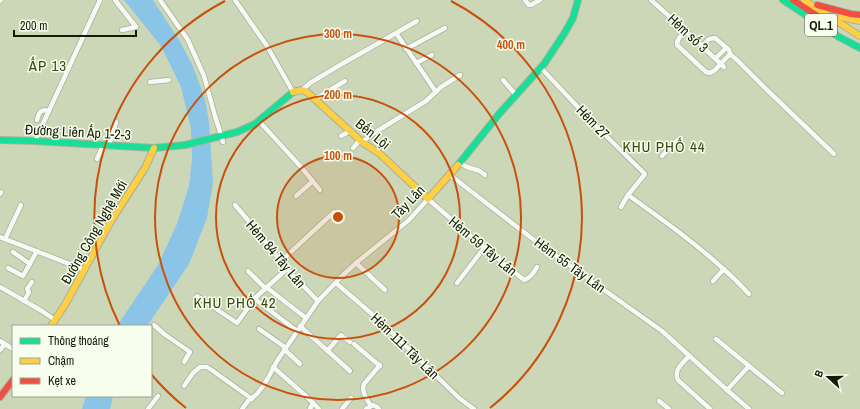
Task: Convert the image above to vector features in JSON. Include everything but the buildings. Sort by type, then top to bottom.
[{"type":"main road","name":"Tây Lân","points":[[428,199],[450,175],[499,114],[541,68],[573,18],[578,0]]},
{"type":"main road","name":"QL.1","points":[[783,0],[857,44]]},
{"type":"main road","name":"QL.1","points":[[793,0],[857,44]]},
{"type":"main road","name":"QL.1","points":[[805,1],[860,36]]},
{"type":"main road","name":"QL.1","points":[[805,1],[860,15]]},
{"type":"main road","points":[[822,11],[860,21]]},
{"type":"main road","points":[[293,92],[302,90]]},
{"type":"main road","name":"Bến Lội","points":[[302,90],[315,99],[361,141],[380,154],[428,199]]},
{"type":"main road","name":"Đường Liên Ấp 1-2-3","points":[[0,140],[154,148],[189,144],[213,137],[222,139],[255,124],[293,92]]},
{"type":"main road","name":"Đường Công Nghệ Mới","points":[[52,325],[85,270],[111,220],[145,168],[154,148]]},
{"type":"main road","points":[[0,397],[12,381]]},
{"type":"street","points":[[35,141],[100,0]]},
{"type":"street","points":[[116,0],[136,27],[122,30]]},
{"type":"street","points":[[160,0],[188,40],[204,76],[222,139]]},
{"type":"street","points":[[235,0],[267,46],[293,92]]},
{"type":"street","points":[[525,0],[530,6],[540,0]]},
{"type":"street","name":"Hẻm số 3","points":[[651,0],[722,65]]},
{"type":"street","points":[[302,90],[310,83],[340,65],[417,21]]},
{"type":"street","points":[[406,49],[445,28]]},
{"type":"street","points":[[687,32],[680,36],[677,41],[677,45],[706,72],[710,73],[722,65],[730,54]]},
{"type":"street","points":[[396,33],[436,92]]},
{"type":"street","points":[[702,46],[709,39],[715,38],[834,154]]},
{"type":"street","points":[[715,59],[726,48]]},
{"type":"street","points":[[416,63],[432,55]]},
{"type":"street","name":"Hẻm 27","points":[[541,68],[593,123],[646,174],[628,195]]},
{"type":"street","points":[[353,148],[361,141],[426,101],[460,75]]},
{"type":"street","points":[[150,82],[169,80]]},
{"type":"street","points":[[503,80],[516,95]]},
{"type":"street","points":[[315,99],[345,81]]},
{"type":"street","points":[[37,120],[41,110],[45,109],[49,111]]},
{"type":"street","points":[[259,120],[320,190]]},
{"type":"street","points":[[97,159],[106,145],[116,122]]},
{"type":"street","points":[[341,136],[350,130]]},
{"type":"street","points":[[662,156],[677,140]]},
{"type":"street","points":[[460,163],[480,171],[485,175]]},
{"type":"street","name":"Hẻm 55 Tây Lân","points":[[450,175],[538,243],[662,331],[749,409]]},
{"type":"street","points":[[296,196],[313,181]]},
{"type":"street","points":[[621,207],[628,195],[682,235],[724,269],[749,294]]},
{"type":"street","name":"Hẻm 59 Tây Lân","points":[[428,199],[484,248],[524,280],[528,279],[534,274],[537,267]]},
{"type":"street","name":"Tây Lân","points":[[242,409],[248,401],[257,394],[266,382],[273,367],[318,302],[356,263],[409,220],[428,199]]},
{"type":"street","points":[[21,205],[2,238],[85,270]]},
{"type":"street","name":"Hẻm 84 Tây Lân","points":[[235,205],[287,269],[318,302]]},
{"type":"street","points":[[281,261],[334,212]]},
{"type":"street","points":[[457,283],[484,248]]},
{"type":"street","points":[[8,268],[23,276],[37,251]]},
{"type":"street","points":[[12,252],[30,264]]},
{"type":"street","points":[[356,263],[385,290]]},
{"type":"street","points":[[197,296],[237,323],[266,287],[287,269]]},
{"type":"street","points":[[713,281],[724,269]]},
{"type":"street","points":[[248,271],[306,318]]},
{"type":"street","points":[[24,301],[29,292],[27,288],[32,282]]},
{"type":"street","name":"Hẻm 111 Tây Lân","points":[[336,283],[380,321],[459,398],[474,409]]},
{"type":"street","points":[[0,287],[55,320]]},
{"type":"street","points":[[255,299],[297,331]]},
{"type":"street","points":[[154,325],[164,334],[190,352],[184,362]]},
{"type":"street","points":[[300,326],[350,372]]},
{"type":"street","points":[[259,329],[285,349],[300,364]]},
{"type":"street","points":[[327,351],[341,335],[380,365],[362,388],[363,393],[371,406],[379,409]]},
{"type":"street","points":[[716,339],[782,392]]},
{"type":"street","points":[[0,341],[12,348]]},
{"type":"street","points":[[0,350],[5,344]]},
{"type":"street","points":[[689,356],[676,374],[678,380],[710,409]]},
{"type":"street","points":[[728,390],[749,366]]},
{"type":"street","points":[[184,386],[193,373],[200,367],[207,368],[214,371],[252,399]]},
{"type":"street","points":[[273,367],[319,409]]},
{"type":"street","points":[[148,409],[158,396]]},
{"type":"street","points":[[342,409],[352,398]]},
{"type":"street","points":[[659,400],[669,409]]},
{"type":"street","points":[[310,409],[313,403]]},
{"type":"street","points":[[366,409],[371,406]]},
{"type":"water","points":[[124,0],[153,0],[179,40],[192,64],[205,99],[209,122],[213,183],[207,218],[189,264],[148,325],[118,325],[158,265],[177,224],[189,186],[192,159],[191,129],[181,87],[161,46]]},
{"type":"water","points":[[86,397],[113,397],[110,409],[82,409]]},
{"type":"traffic: fast","points":[[458,165],[499,114],[544,64],[573,18],[578,0]]},
{"type":"traffic: fast","points":[[783,0],[839,37],[860,48]]},
{"type":"traffic: fast","points":[[0,140],[154,148],[185,145],[237,132],[255,124],[293,92]]},
{"type":"traffic: slow","points":[[804,0],[860,36]]},
{"type":"traffic: slow","points":[[841,17],[860,21]]},
{"type":"traffic: slow","points":[[293,92],[302,90],[307,92],[362,142],[380,154],[428,199],[458,165]]},
{"type":"traffic: slow","points":[[52,325],[66,303],[111,221],[145,168],[154,148]]},
{"type":"traffic: jam","points":[[793,0],[816,15]]},
{"type":"traffic: jam","points":[[817,5],[860,15]]},
{"type":"traffic: jam","points":[[0,397],[12,381]]},
{"type":"district","name":"ẤP 13","points":[[48,65]]},
{"type":"district","name":"KHU PHỐ 44","points":[[664,146]]},
{"type":"district","name":"KHU PHỐ 42","points":[[235,302]]}]
